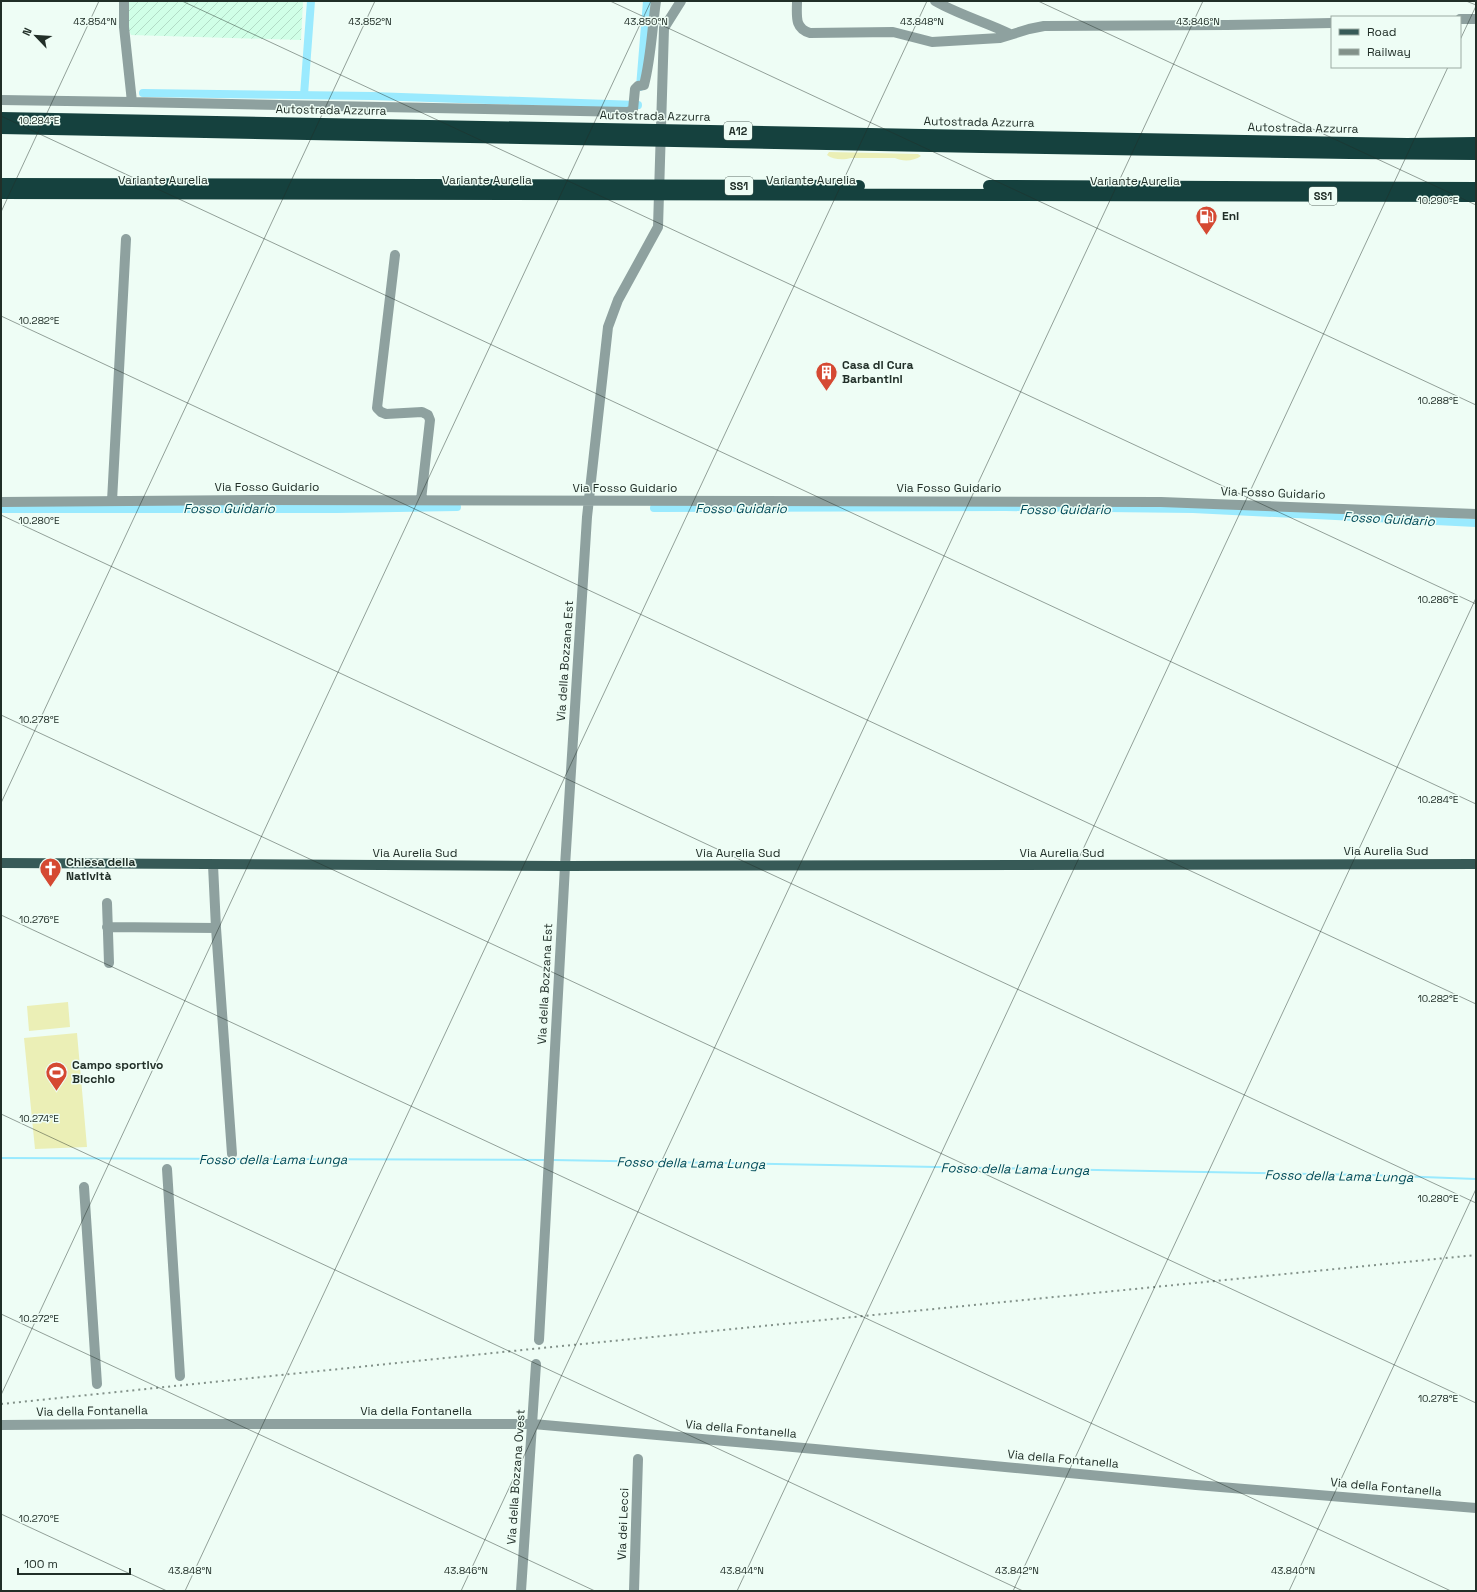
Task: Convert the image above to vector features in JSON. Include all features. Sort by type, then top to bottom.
[{"type":"highway","name":"Autostrada Azzurra","points":[[1,118],[1399,143],[1476,143]]},
{"type":"highway","name":"Autostrada Azzurra","points":[[1,128],[1476,154]]},
{"type":"highway","name":"Variante Aurelia","points":[[1,184],[1476,188]]},
{"type":"highway","name":"Variante Aurelia","points":[[1,193],[1476,196]]},
{"type":"main road","name":"Via Aurelia Sud","points":[[1,863],[565,866],[1476,864]]},
{"type":"street","points":[[124,1],[124,27],[132,102]]},
{"type":"street","points":[[1,100],[628,112],[633,105],[635,89],[641,86],[648,68],[656,1]]},
{"type":"street","name":"Via della Bozzana Est","points":[[539,1340],[565,866],[588,501],[608,327],[618,300],[658,227],[664,28],[681,1]]},
{"type":"street","points":[[797,1],[797,21],[800,28],[810,33],[893,32],[932,42],[1000,38],[1010,34],[1044,26],[1331,23]]},
{"type":"street","points":[[935,1],[950,10],[1010,34]]},
{"type":"street","points":[[1461,19],[1476,19]]},
{"type":"street","points":[[112,502],[126,239]]},
{"type":"street","points":[[395,255],[377,408],[386,414],[422,412],[428,415],[430,420],[422,500]]},
{"type":"street","name":"Via Fosso Guidario","points":[[1,502],[422,500],[1161,502],[1476,514]]},
{"type":"street","points":[[213,865],[232,1154]]},
{"type":"street","points":[[106,903],[109,963]]},
{"type":"street","points":[[107,927],[216,928]]},
{"type":"street","points":[[167,1169],[180,1376]]},
{"type":"street","points":[[84,1187],[97,1384]]},
{"type":"street","name":"Via della Bozzana Ovest","points":[[521,1591],[536,1364]]},
{"type":"street","name":"Via della Fontanella","points":[[1,1426],[137,1424],[533,1424],[1196,1485],[1476,1508]]},
{"type":"street","name":"Via dei Lecci","points":[[634,1591],[638,1459]]},
{"type":"shaded area","points":[[126,1],[303,1],[301,40],[131,35],[127,26]]},
{"type":"shaded area","points":[[829,152],[918,154],[921,156],[908,160],[895,158],[839,159],[832,158],[827,155]]},
{"type":"shaded area","points":[[68,1002],[70,1027],[29,1031],[27,1006]]},
{"type":"shaded area","name":"Campo sportivo Bicchio","points":[[77,1033],[87,1147],[35,1149],[24,1038]]},
{"type":"waterway","points":[[304,95],[311,1]]},
{"type":"waterway","points":[[640,87],[647,1]]},
{"type":"waterway","points":[[143,93],[372,96],[638,105]]},
{"type":"waterway","name":"Fosso Guidario","points":[[1,509],[337,509],[457,507]]},
{"type":"waterway","name":"Fosso Guidario","points":[[654,508],[1006,507],[1193,509],[1476,523]]},
{"type":"waterway","name":"Fosso della Lama Lunga","points":[[1,1158],[545,1160]]},
{"type":"waterway","name":"Fosso della Lama Lunga","points":[[553,1160],[1370,1175],[1476,1179]]},
{"type":"railway","points":[[1,1404],[532,1349],[1476,1255]]},
{"type":"place","name":"Eni","points":[[1206,236]]},
{"type":"place","name":"Casa di Cura Barbantini","points":[[826,392]]},
{"type":"place","name":"Chiesa della Natività","points":[[50,888]]},
{"type":"place","name":"Campo sportivo Bicchio","points":[[56,1092]]}]
